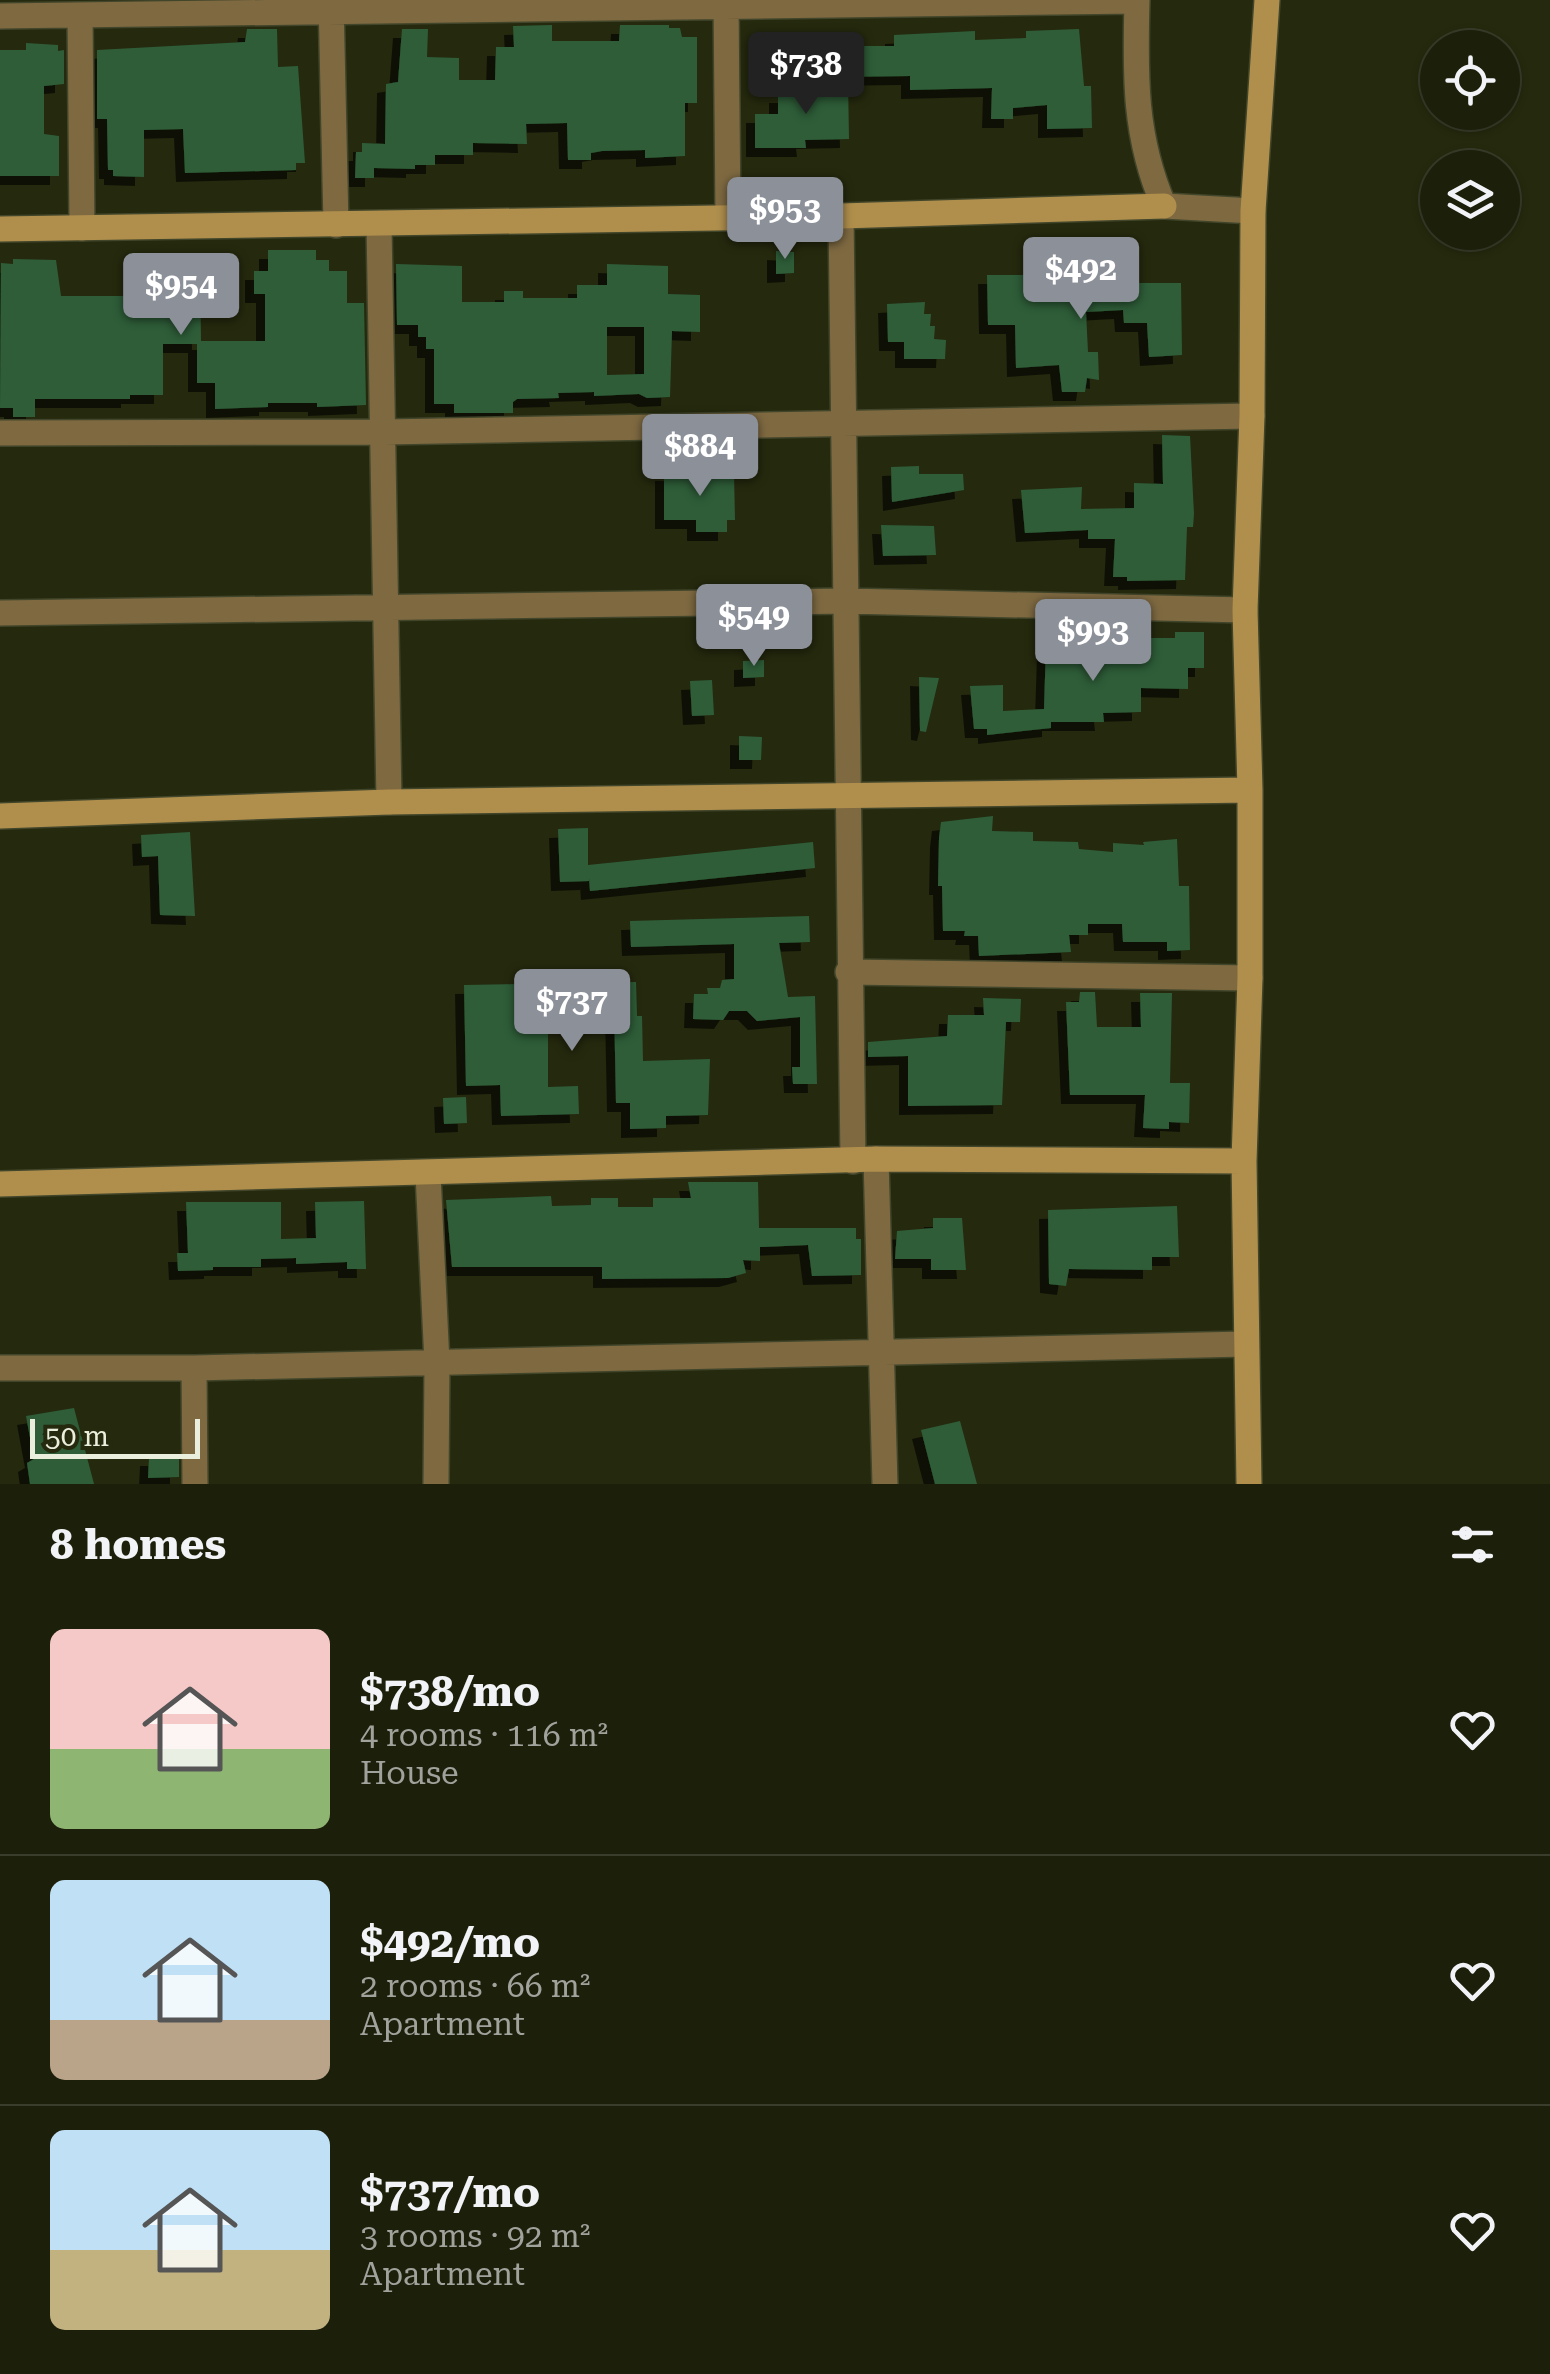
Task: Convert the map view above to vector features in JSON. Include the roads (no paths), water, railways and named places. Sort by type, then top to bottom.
[{"type":"street","points":[[0,16],[331,6],[1137,0],[1134,67],[1138,119],[1147,168],[1164,206]]},
{"type":"street","points":[[1249,1484],[1244,1160],[1250,978],[1250,790],[1245,610],[1252,416],[1252,211],[1267,0]]},
{"type":"street","points":[[725,4],[728,218]]},
{"type":"street","points":[[331,6],[336,225]]},
{"type":"street","points":[[80,15],[82,228]]},
{"type":"street","points":[[0,229],[841,216],[1164,206],[1252,211]]},
{"type":"street","points":[[841,216],[848,972],[881,1354],[885,1484]]},
{"type":"street","points":[[379,225],[389,802]]},
{"type":"street","points":[[0,433],[384,432],[1252,416]]},
{"type":"street","points":[[0,613],[846,601],[1245,610]]},
{"type":"street","points":[[0,816],[389,802],[1250,790]]},
{"type":"street","points":[[848,972],[1250,978]]},
{"type":"street","points":[[0,1184],[864,1160],[1244,1160]]},
{"type":"street","points":[[428,1174],[437,1364],[436,1484]]},
{"type":"street","points":[[0,1368],[437,1364],[1245,1344]]},
{"type":"street","points":[[194,1368],[195,1484]]}]
